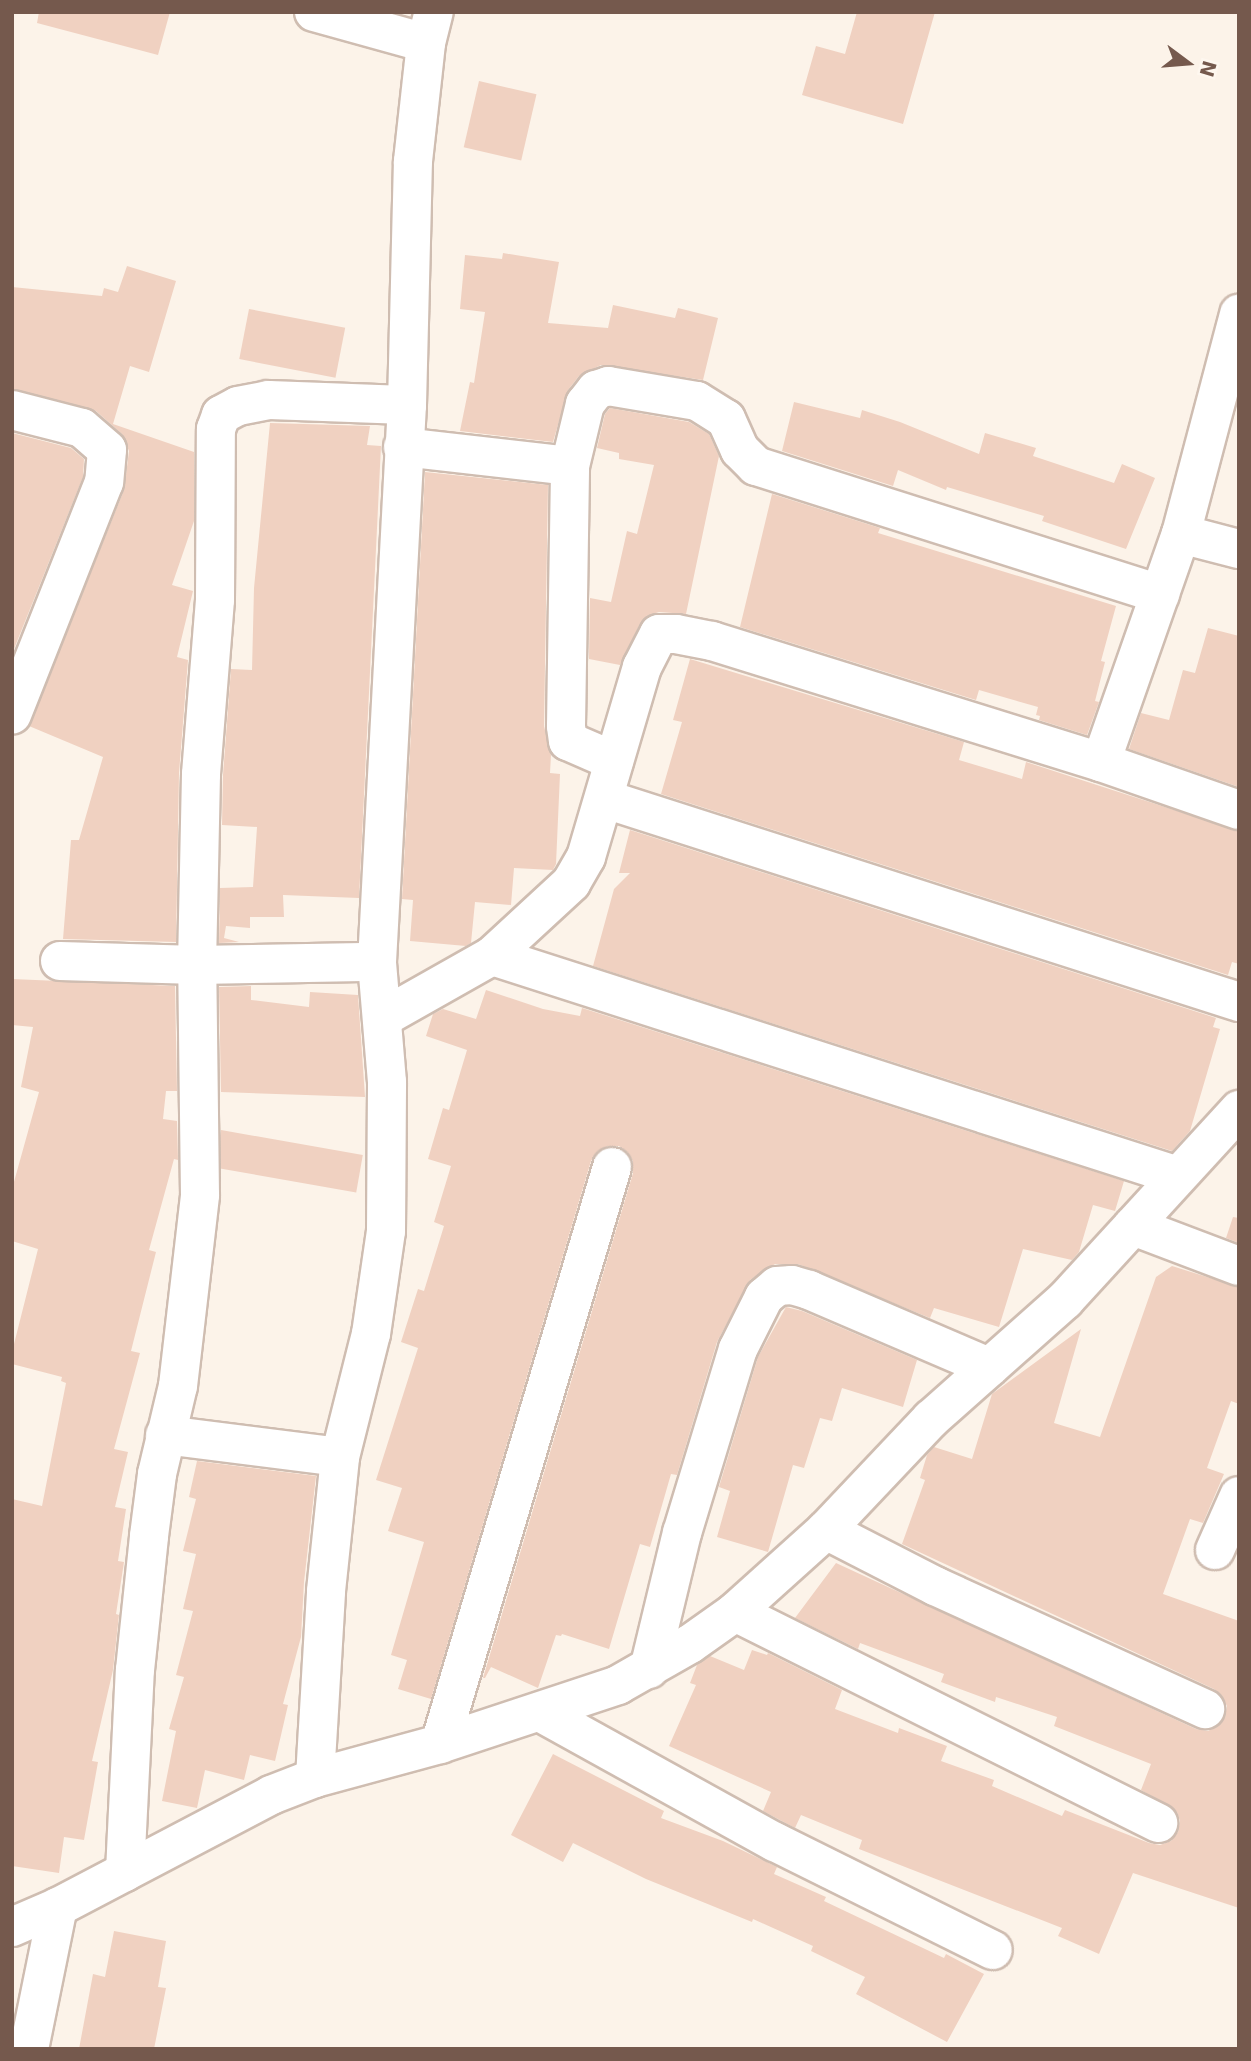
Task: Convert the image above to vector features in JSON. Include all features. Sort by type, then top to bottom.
[{"type":"street","points":[[314,12],[430,28],[413,161],[407,405],[377,962],[384,1017],[388,1153],[386,1231],[371,1334],[340,1457],[326,1591],[315,1778]]},
{"type":"street","points":[[1101,762],[1181,534],[1239,314]]},
{"type":"street","points":[[614,761],[568,741],[566,726],[570,467],[585,404],[596,390],[608,386],[697,401],[726,419],[740,450],[757,466],[1160,594]]},
{"type":"street","points":[[125,1872],[135,1670],[149,1536],[165,1435],[178,1386],[201,1195],[197,965],[201,774],[215,600],[216,429],[221,415],[239,406],[268,400],[407,405]]},
{"type":"street","points":[[12,410],[82,428],[107,450],[104,482],[12,714]]},
{"type":"street","points":[[403,447],[570,467]]},
{"type":"street","points":[[1181,534],[1239,549]]},
{"type":"street","points":[[384,1017],[492,956],[571,883],[586,857],[642,667],[659,634],[676,634],[712,641],[1101,762],[1239,810]]},
{"type":"street","points":[[605,799],[1239,1002]]},
{"type":"street","points":[[492,956],[1178,1176]]},
{"type":"street","points":[[60,961],[197,965],[377,962]]},
{"type":"street","points":[[12,1927],[58,1907],[271,1795],[315,1778],[440,1744],[618,1685],[649,1669],[735,1612],[825,1530],[931,1419],[1065,1300],[1178,1176],[1226,1145],[1239,1110]]},
{"type":"street","points":[[440,1744],[612,1167]]},
{"type":"street","points":[[1133,1226],[1239,1266]]},
{"type":"street","points":[[649,1669],[682,1533],[738,1349],[764,1297],[777,1286],[792,1285],[809,1290],[989,1367]]},
{"type":"street","points":[[165,1435],[340,1457]]},
{"type":"street","points":[[1215,1550],[1239,1496]]},
{"type":"street","points":[[825,1530],[935,1586],[1205,1709]]},
{"type":"street","points":[[735,1612],[1158,1823]]},
{"type":"street","points":[[540,1712],[775,1842],[993,1950]]},
{"type":"street","points":[[29,2049],[58,1907]]},
{"type":"building","points":[[39,12],[170,12],[158,55],[37,23]]},
{"type":"building","points":[[857,12],[935,12],[903,124],[802,95],[816,46],[845,54]]},
{"type":"building","points":[[479,81],[536,94],[521,161],[464,147]]},
{"type":"building","points":[[503,253],[559,262],[548,323],[608,328],[613,305],[675,318],[678,308],[718,318],[703,380],[601,365],[579,376],[568,390],[553,442],[460,431],[470,382],[474,383],[485,312],[460,309],[465,255],[502,259]]},
{"type":"building","points":[[127,266],[176,281],[149,372],[130,366],[113,424],[194,452],[194,521],[172,585],[193,591],[177,657],[188,660],[179,773],[176,942],[63,939],[71,840],[79,840],[103,757],[29,726],[124,490],[129,451],[122,434],[96,411],[12,389],[12,287],[102,296],[104,288],[118,292]]},
{"type":"building","points":[[249,309],[345,328],[335,378],[239,359]]},
{"type":"building","points":[[794,402],[860,418],[862,410],[900,422],[979,454],[985,433],[1036,448],[1033,456],[1114,483],[1122,464],[1155,478],[1126,549],[1042,521],[1044,516],[947,487],[946,490],[898,470],[893,486],[782,451]]},
{"type":"building","points":[[610,408],[689,422],[709,434],[719,456],[686,614],[659,612],[647,616],[640,624],[620,665],[589,659],[590,598],[611,602],[627,531],[637,534],[654,465],[619,459],[619,453],[597,448],[605,414]]},
{"type":"building","points":[[270,423],[370,426],[367,445],[381,446],[359,898],[283,895],[284,917],[250,917],[250,928],[226,926],[224,938],[239,942],[219,943],[220,888],[253,887],[257,827],[222,825],[223,775],[231,669],[252,670],[254,588]]},
{"type":"building","points":[[12,433],[71,448],[84,459],[83,477],[12,654]]},
{"type":"building","points":[[425,472],[548,485],[544,726],[551,755],[550,773],[560,774],[556,864],[553,870],[514,868],[511,905],[475,902],[471,943],[466,946],[410,941],[413,900],[402,899]]},
{"type":"building","points":[[772,494],[880,528],[878,533],[1116,606],[1101,661],[1105,662],[1095,701],[1099,702],[1087,735],[1039,720],[1040,716],[1036,715],[1038,707],[979,690],[976,700],[740,627]]},
{"type":"building","points":[[1208,628],[1239,636],[1239,787],[1129,749],[1141,713],[1169,720],[1183,670],[1195,673]]},
{"type":"building","points":[[690,659],[964,742],[959,760],[1022,779],[1026,762],[1239,831],[1239,964],[1232,962],[1228,975],[661,794],[682,722],[673,720]]},
{"type":"building","points":[[630,830],[1216,1018],[1213,1027],[1220,1029],[1190,1131],[1172,1151],[593,966],[614,889],[630,873],[619,873]]},
{"type":"building","points":[[12,979],[175,986],[177,1091],[166,1091],[163,1119],[177,1121],[178,1160],[174,1159],[149,1250],[156,1252],[131,1351],[140,1353],[114,1449],[128,1452],[115,1507],[126,1509],[118,1561],[124,1562],[116,1614],[119,1615],[113,1670],[92,1761],[98,1762],[84,1840],[64,1837],[59,1873],[12,1866],[12,1499],[42,1506],[66,1383],[61,1381],[62,1377],[12,1364],[12,1352],[38,1249],[12,1241],[12,1189],[39,1092],[21,1087],[33,1027],[12,1025]]},
{"type":"building","points":[[251,986],[251,1000],[309,1007],[310,992],[358,995],[365,1097],[221,1092],[219,987]]},
{"type":"building","points":[[486,990],[543,1009],[580,1016],[582,1008],[1124,1181],[1115,1211],[1093,1205],[1079,1252],[1072,1260],[1023,1249],[999,1327],[934,1308],[930,1318],[798,1264],[775,1264],[750,1280],[717,1342],[677,1475],[671,1474],[650,1547],[640,1544],[609,1649],[562,1634],[556,1635],[538,1688],[491,1667],[483,1678],[633,1173],[633,1161],[619,1146],[608,1146],[598,1151],[591,1161],[431,1699],[398,1689],[407,1660],[391,1655],[424,1542],[388,1531],[402,1488],[376,1480],[418,1348],[401,1342],[418,1289],[424,1291],[444,1226],[434,1222],[451,1166],[428,1159],[443,1108],[449,1110],[467,1050],[426,1036],[433,1014],[443,1009],[476,1019]]},
{"type":"building","points":[[221,1130],[363,1155],[356,1192],[214,1167]]},
{"type":"building","points":[[1233,1217],[1239,1218],[1239,1243],[1226,1238]]},
{"type":"building","points":[[1172,1266],[1239,1287],[1239,1404],[1231,1401],[1207,1468],[1224,1474],[1203,1523],[1190,1519],[1163,1594],[1239,1621],[1239,1908],[1133,1873],[1099,1954],[1058,1936],[1062,1928],[859,1849],[862,1840],[801,1815],[795,1828],[763,1811],[771,1792],[669,1746],[696,1685],[690,1683],[697,1665],[710,1656],[744,1670],[752,1650],[767,1655],[768,1653],[842,1690],[835,1709],[898,1733],[899,1728],[947,1746],[941,1761],[994,1780],[992,1786],[1062,1816],[1065,1810],[1149,1843],[1160,1845],[1171,1841],[1178,1832],[1180,1821],[1177,1812],[1141,1790],[1151,1764],[1054,1726],[1057,1717],[996,1697],[995,1702],[941,1682],[944,1674],[860,1643],[858,1649],[795,1618],[836,1563],[1196,1729],[1208,1731],[1218,1726],[1225,1717],[1227,1706],[1222,1696],[1214,1689],[902,1544],[925,1480],[920,1478],[927,1455],[934,1447],[972,1459],[992,1394],[1081,1329],[1054,1423],[1100,1437],[1156,1277]]},
{"type":"building","points":[[786,1307],[802,1311],[917,1360],[903,1407],[842,1388],[832,1421],[820,1418],[804,1468],[793,1465],[768,1552],[717,1537],[730,1491],[719,1487],[758,1357]]},
{"type":"building","points":[[197,1461],[316,1476],[304,1582],[301,1637],[283,1704],[288,1705],[275,1761],[250,1755],[244,1780],[205,1770],[197,1808],[162,1801],[176,1731],[169,1729],[184,1677],[176,1675],[193,1611],[183,1609],[196,1554],[183,1551],[196,1499],[189,1497]]},
{"type":"building","points":[[553,1754],[664,1811],[661,1818],[723,1841],[777,1867],[774,1874],[826,1897],[824,1901],[944,1958],[946,1954],[984,1974],[947,2042],[856,1994],[865,1977],[811,1951],[813,1946],[753,1919],[752,1922],[646,1879],[573,1843],[563,1862],[511,1835]]},
{"type":"building","points":[[114,1931],[166,1941],[158,1987],[166,1988],[154,2049],[79,2049],[93,1974],[105,1977]]}]
